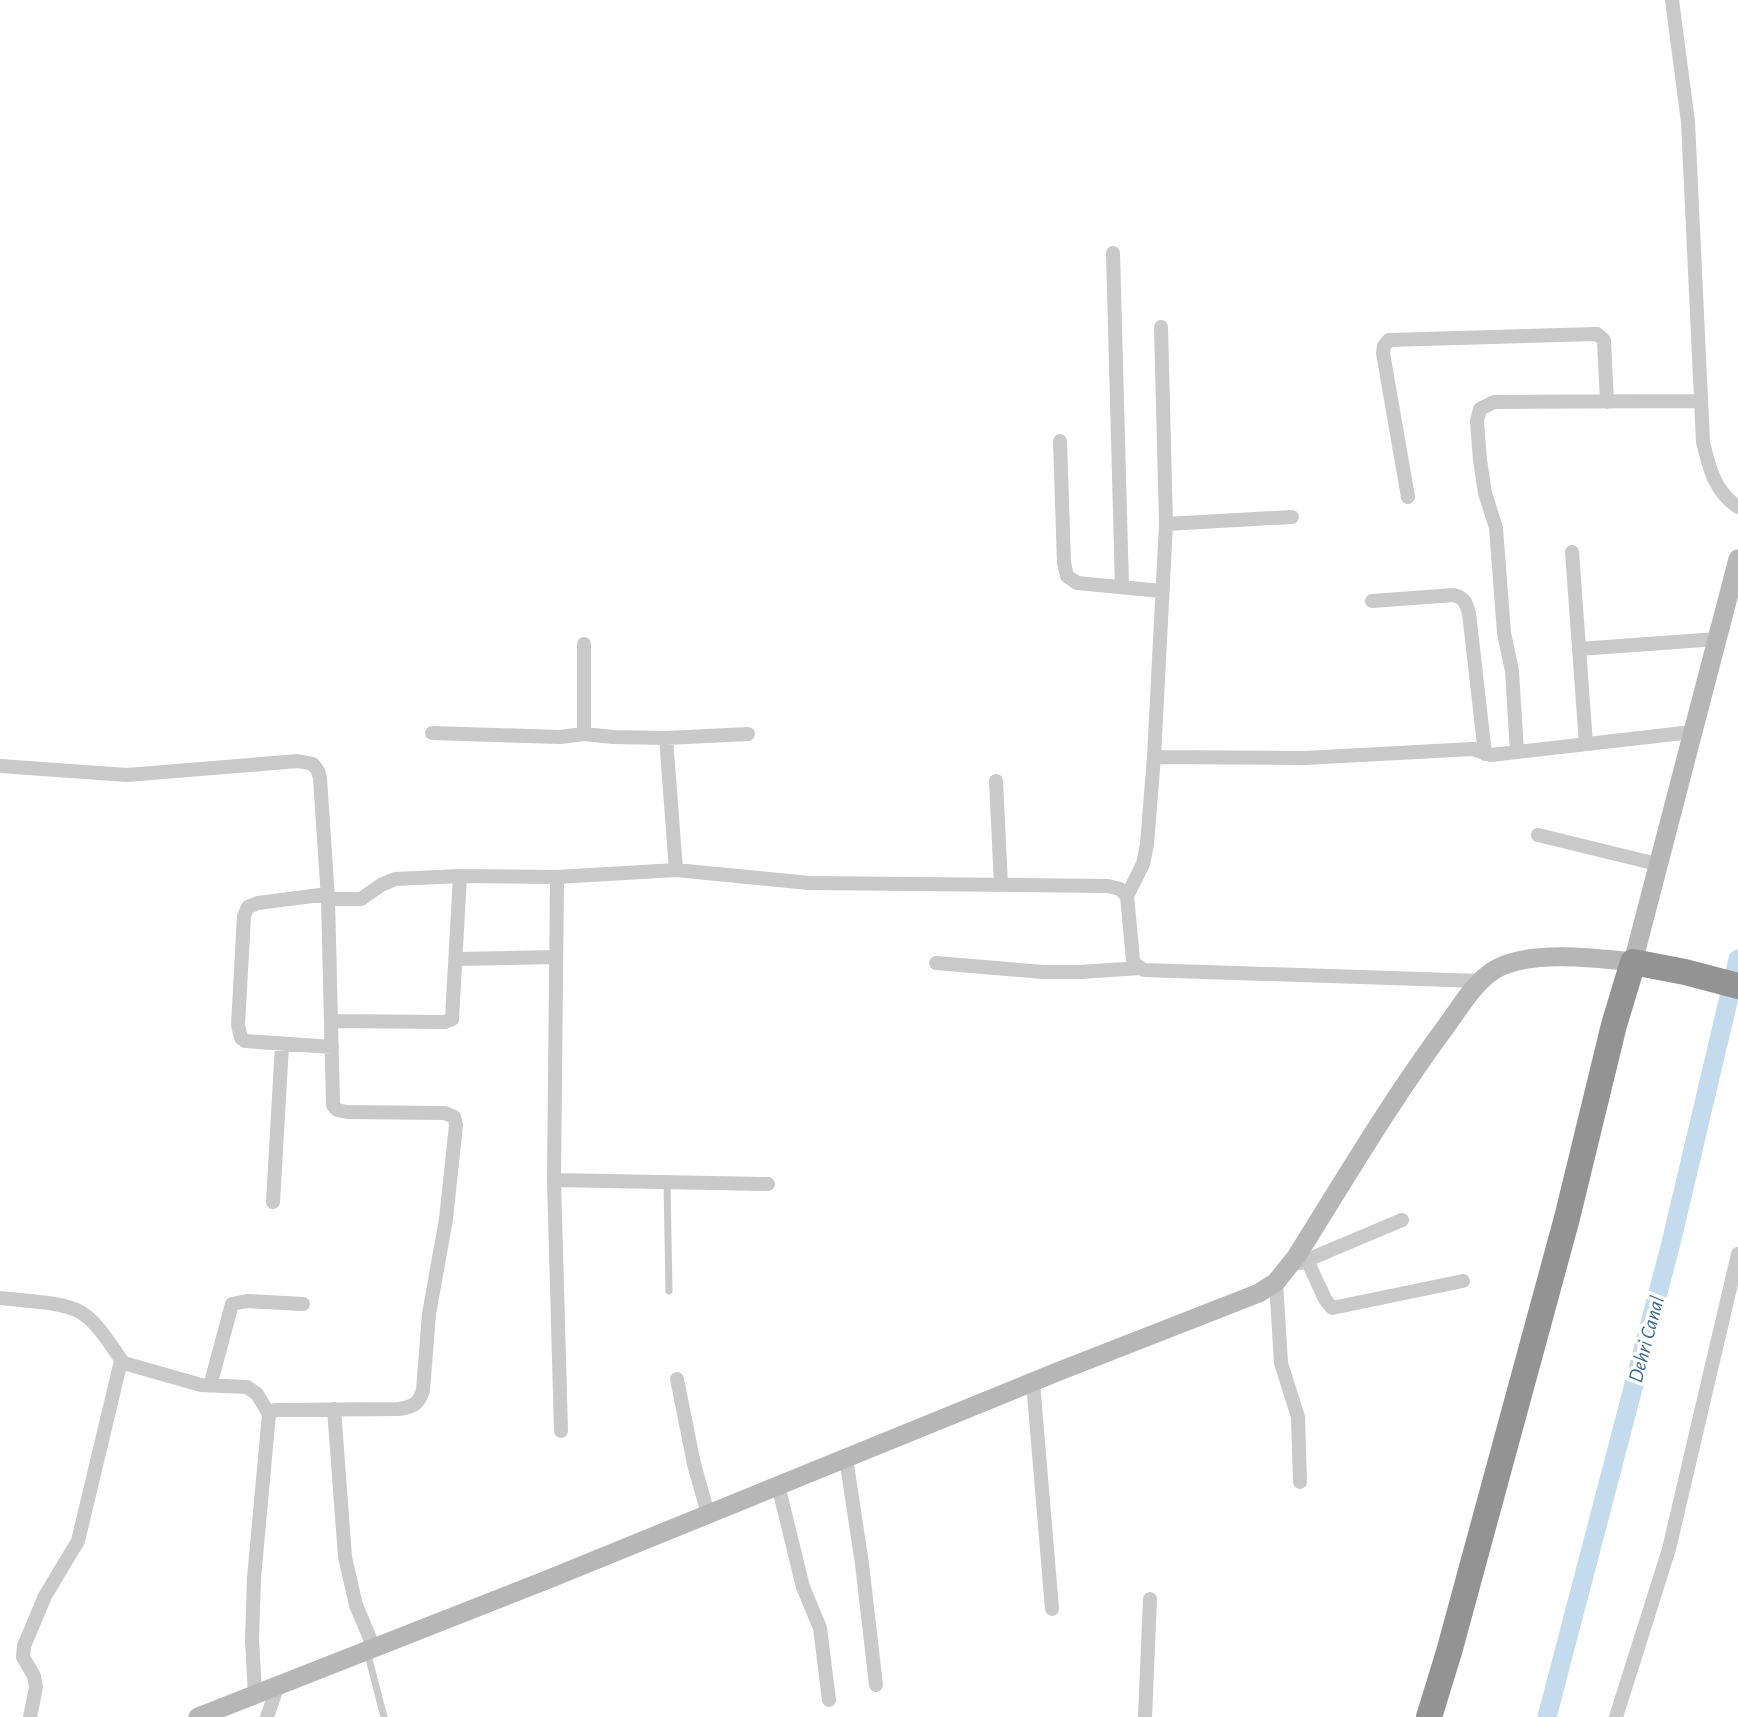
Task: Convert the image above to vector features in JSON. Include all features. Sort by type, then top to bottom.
[{"type":"highway","points":[[1429,1717],[1567,1218],[1614,1025],[1633,962],[1738,986]]},
{"type":"street","points":[[1671,0],[1688,122],[1703,442],[1716,484],[1727,500],[1738,507]]},
{"type":"street","points":[[1113,253],[1122,587]]},
{"type":"street","points":[[1140,968],[1135,964],[1132,954],[1126,896],[1143,864],[1154,757],[1166,524],[1161,327]]},
{"type":"street","points":[[1408,496],[1383,353],[1389,340],[1597,334],[1604,340],[1607,402]]},
{"type":"street","points":[[1517,752],[1512,671],[1505,641],[1496,528],[1482,478],[1478,413],[1482,406],[1494,402],[1701,401]]},
{"type":"street","points":[[1060,441],[1064,563],[1067,576],[1077,583],[1162,591]]},
{"type":"street","points":[[1166,524],[1292,517]]},
{"type":"street","points":[[1572,552],[1586,744]]},
{"type":"street","points":[[1300,1482],[1298,1417],[1281,1363],[1282,1275],[1426,1055],[1476,986],[1496,969],[1547,958],[1582,956],[1633,962],[1738,559]]},
{"type":"street","points":[[1372,601],[1454,595],[1461,597],[1466,603],[1485,754]]},
{"type":"street","points":[[1579,649],[1717,639]]},
{"type":"street","points":[[584,644],[584,734]]},
{"type":"street","points":[[1154,757],[1305,758],[1473,749],[1485,754],[1692,732]]},
{"type":"street","points":[[432,733],[559,737],[584,734],[666,738],[748,734]]},
{"type":"street","points":[[666,738],[676,870]]},
{"type":"street","points":[[0,766],[127,775],[299,761],[313,764],[318,771],[328,897],[332,1102],[337,1110],[347,1112],[449,1114],[454,1117],[456,1125],[446,1219],[429,1314],[421,1396],[414,1406],[408,1408],[275,1410],[269,1414]]},
{"type":"street","points":[[996,781],[1001,885]]},
{"type":"street","points":[[1538,835],[1657,864]]},
{"type":"street","points":[[332,1047],[245,1041],[239,1032],[244,916],[252,904],[328,897],[361,899],[395,879],[460,876],[557,877],[676,870],[809,883],[1108,886],[1120,889],[1126,896]]},
{"type":"street","points":[[332,1021],[451,1021],[460,876]]},
{"type":"street","points":[[557,877],[554,1180],[561,1431]]},
{"type":"street","points":[[456,959],[556,957]]},
{"type":"street","points":[[936,962],[1043,972],[1140,968],[1152,971],[1482,981]]},
{"type":"street","points":[[273,1202],[282,1045]]},
{"type":"street","points":[[554,1180],[768,1184]]},
{"type":"street","points":[[198,1717],[1259,1293],[1307,1260],[1402,1220]]},
{"type":"street","points":[[1616,1717],[1670,1549],[1738,1254]]},
{"type":"street","points":[[1307,1260],[1332,1308],[1463,1281]]},
{"type":"street","points":[[0,1298],[79,1311],[97,1327],[124,1364],[210,1386],[247,1387],[257,1394],[269,1414],[254,1578],[252,1640],[255,1694]]},
{"type":"street","points":[[210,1386],[232,1304],[240,1301],[303,1304]]},
{"type":"street","points":[[30,1717],[36,1687],[34,1676],[23,1657],[24,1646],[45,1596],[78,1541],[92,1492],[118,1368],[124,1364]]},
{"type":"street","points":[[677,1379],[694,1464],[708,1514]]},
{"type":"street","points":[[1033,1382],[1052,1609]]},
{"type":"street","points":[[334,1409],[345,1557],[370,1649]]},
{"type":"street","points":[[846,1458],[876,1685]]},
{"type":"street","points":[[778,1485],[803,1587],[820,1629],[829,1700]]},
{"type":"street","points":[[1147,1717],[1150,1599]]},
{"type":"street","points":[[267,1717],[278,1685]]},
{"type":"lane","points":[[667,1182],[669,1291]]},
{"type":"lane","points":[[370,1649],[384,1717]]},
{"type":"waterway","name":"Dehri Canal","points":[[1547,1717],[1671,1243],[1738,959]]}]
